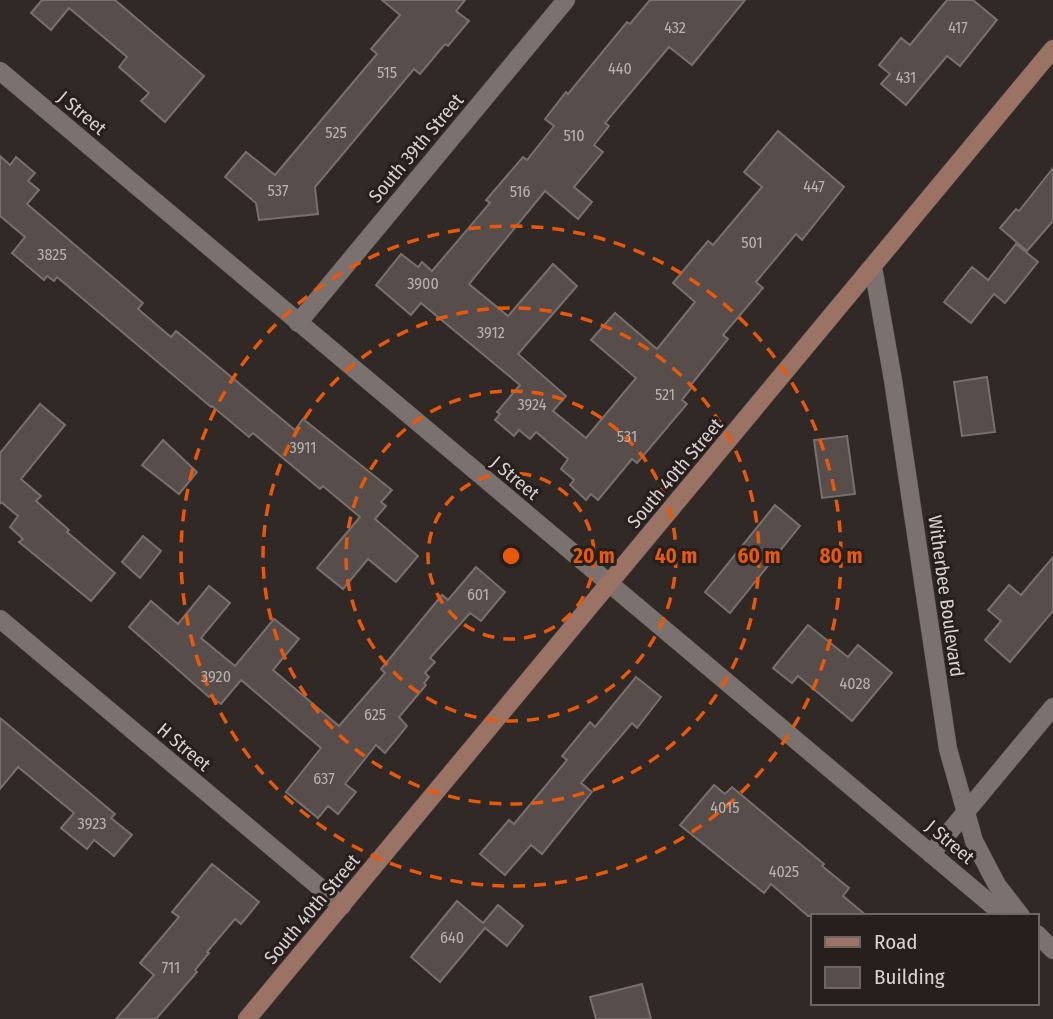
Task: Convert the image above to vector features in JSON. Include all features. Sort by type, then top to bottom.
[{"type":"main road","name":"South 40th Street","points":[[247,1019],[1053,49]]},
{"type":"street","name":"South 39th Street","points":[[298,323],[558,3]]},
{"type":"street","name":"J Street","points":[[0,71],[1003,914]]},
{"type":"street","name":"Witherbee Boulevard","points":[[873,267],[893,380],[947,749],[964,814],[985,865],[1020,914]]},
{"type":"street","name":"H Street","points":[[0,619],[342,906]]},
{"type":"street","points":[[931,854],[1053,707]]},
{"type":"street","points":[[1039,936],[1053,950]]},
{"type":"street","points":[[1039,944],[1053,956]]},
{"type":"building","points":[[42,0],[115,0],[204,76],[165,122],[141,101],[149,93],[119,67],[127,57],[69,8],[51,30],[31,13]]},
{"type":"building","points":[[382,0],[465,0],[456,11],[469,21],[420,74],[414,69],[315,187],[318,214],[259,220],[256,203],[225,177],[246,152],[275,175],[377,54],[371,49],[400,15]]},
{"type":"building","points":[[650,0],[745,0],[692,65],[669,47],[605,123],[609,126],[594,145],[603,152],[574,187],[592,202],[578,219],[545,191],[469,284],[508,316],[553,264],[577,286],[518,354],[566,396],[553,411],[586,438],[636,378],[591,340],[615,313],[657,349],[695,302],[673,283],[708,241],[713,245],[762,187],[744,172],[778,131],[844,187],[802,240],[796,234],[756,282],[763,288],[723,335],[728,339],[682,400],[687,404],[637,463],[632,459],[598,500],[591,494],[586,500],[570,485],[574,480],[561,469],[568,459],[536,432],[530,439],[519,430],[514,436],[495,420],[500,414],[497,412],[520,385],[421,303],[411,315],[376,285],[401,254],[418,267],[422,262],[432,271],[490,203],[486,200],[523,157],[527,160],[554,126],[545,119],[566,92],[568,94],[627,22],[630,24]]},
{"type":"building","points":[[947,0],[973,0],[997,20],[960,66],[947,56],[906,105],[881,84],[890,74],[879,65],[901,38],[910,45]]},
{"type":"building","points":[[0,156],[10,165],[16,157],[35,173],[28,181],[39,190],[27,204],[143,303],[138,309],[171,337],[176,331],[295,430],[303,419],[392,490],[381,502],[386,506],[375,519],[418,556],[396,582],[368,559],[343,589],[317,568],[360,517],[323,486],[320,489],[253,433],[249,437],[211,407],[57,277],[54,281],[47,276],[44,280],[12,253],[25,237],[0,216]]},
{"type":"building","points":[[1053,168],[1053,221],[1027,251],[1000,228],[1016,209],[1019,211]]},
{"type":"building","points":[[1016,244],[1038,262],[1005,303],[994,294],[971,323],[944,302],[972,267],[988,280]]},
{"type":"building","points":[[987,377],[995,432],[962,436],[954,382]]},
{"type":"building","points":[[40,404],[65,425],[21,479],[41,496],[36,501],[69,530],[67,532],[115,573],[91,601],[19,542],[23,539],[10,527],[18,516],[1,502],[0,504],[0,453]]},
{"type":"building","points":[[847,436],[855,494],[822,498],[814,440]]},
{"type":"building","points":[[163,440],[197,472],[179,494],[142,465]]},
{"type":"building","points":[[775,505],[800,526],[730,613],[705,592]]},
{"type":"building","points":[[143,536],[161,551],[140,578],[122,562]]},
{"type":"building","points":[[1053,557],[1053,611],[1010,662],[985,640],[1001,621],[988,610],[1009,585],[1021,595]]},
{"type":"building","points":[[476,567],[505,592],[481,621],[470,613],[430,658],[435,662],[425,673],[429,677],[424,683],[426,685],[399,717],[407,726],[385,753],[376,745],[345,784],[356,792],[338,814],[328,806],[318,818],[286,792],[321,748],[241,680],[221,704],[209,697],[129,627],[151,601],[178,624],[209,586],[230,603],[201,638],[235,666],[274,619],[299,639],[273,670],[339,726],[385,673],[381,669],[442,595],[448,600]]},
{"type":"building","points":[[808,625],[848,657],[858,645],[892,673],[852,721],[798,676],[792,683],[773,668]]},
{"type":"building","points":[[636,677],[661,697],[637,728],[632,723],[581,783],[592,792],[542,854],[531,845],[505,875],[480,854],[509,820],[514,824],[567,760],[562,756],[590,722],[595,727]]},
{"type":"building","points":[[0,718],[115,814],[111,818],[132,835],[114,856],[94,840],[87,849],[61,828],[74,813],[18,767],[0,789]]},
{"type":"building","points":[[714,785],[725,794],[732,787],[824,864],[822,866],[849,888],[843,896],[865,914],[808,916],[771,884],[764,893],[680,825]]},
{"type":"building","points":[[212,864],[259,902],[241,924],[235,919],[207,952],[209,953],[195,970],[197,972],[156,1019],[116,1019],[154,975],[140,963],[179,917],[172,912]]},
{"type":"building","points":[[457,901],[483,923],[498,905],[523,926],[507,946],[485,928],[440,982],[411,957]]},
{"type":"building","points":[[642,984],[651,1019],[596,1019],[590,997]]}]
